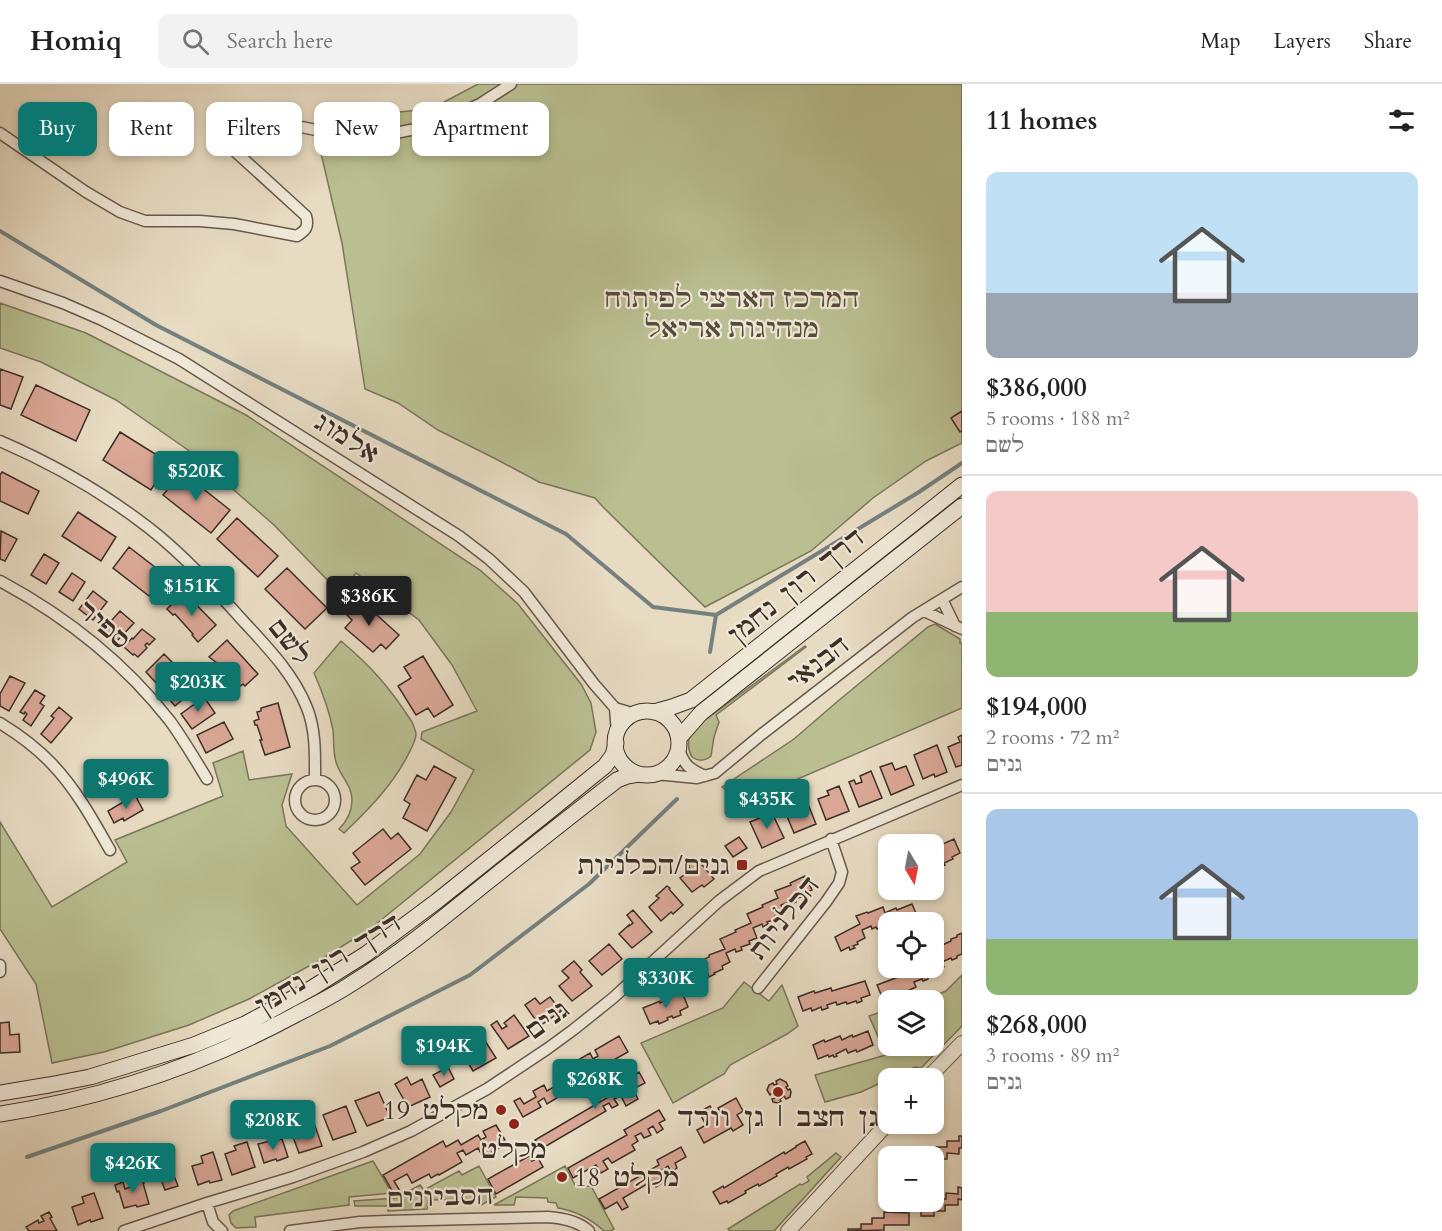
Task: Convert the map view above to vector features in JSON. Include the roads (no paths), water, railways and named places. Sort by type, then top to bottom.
[{"type":"main road","name":"דרך רון נחמן","points":[[654,712],[691,700],[962,485]]},
{"type":"main road","name":"דרך רון נחמן","points":[[679,743],[701,713],[962,506]]},
{"type":"main road","points":[[654,712],[670,721],[676,729],[679,743],[676,757],[671,765],[656,774],[639,774],[622,762],[616,750],[616,738],[626,719],[635,714],[654,712]]},
{"type":"main road","name":"דרך רון נחמן","points":[[0,1093],[90,1077],[185,1048],[245,1024],[312,988],[374,949],[605,766],[613,755],[616,738]]},
{"type":"main road","name":"דרך רון נחמן","points":[[0,1114],[71,1101],[162,1074],[206,1058],[312,1007],[350,985],[406,945],[617,780],[639,774]]},
{"type":"street","points":[[0,133],[86,192],[120,212],[145,221],[200,221],[234,224],[297,236],[305,231],[308,224],[306,216],[227,144],[220,134],[221,124],[229,114],[316,130],[384,135],[432,126],[480,104],[512,84]]},
{"type":"street","name":"אלמוג","points":[[0,280],[102,320],[179,359],[459,536],[489,559],[524,592],[615,708]]},
{"type":"street","name":"לשם","points":[[0,441],[93,489],[150,528],[205,579],[265,644],[297,686],[308,710],[314,734],[315,780]]},
{"type":"street","name":"ספיר","points":[[0,581],[33,599],[62,619],[106,654],[136,682],[170,722],[207,779]]},
{"type":"street","name":"הבנאי","points":[[705,776],[715,773],[913,617],[962,587]]},
{"type":"street","points":[[942,599],[958,628]]},
{"type":"street","points":[[924,611],[958,628]]},
{"type":"street","points":[[616,738],[615,708],[635,714]]},
{"type":"street","points":[[0,723],[18,734],[51,762],[85,807],[110,850]]},
{"type":"street","points":[[679,743],[682,759],[687,766],[705,776]]},
{"type":"street","points":[[656,774],[697,778],[705,776]]},
{"type":"street","name":"גנים","points":[[124,1231],[293,1177],[363,1152],[411,1131],[487,1089],[573,1030],[613,998],[719,902],[759,871],[962,785]]},
{"type":"street","name":"הכלניות","points":[[758,988],[839,883],[842,872],[831,839]]},
{"type":"street","points":[[0,965],[0,972]]},
{"type":"street","points":[[937,1068],[962,1042]]},
{"type":"street","points":[[788,1231],[878,1134]]},
{"type":"street","points":[[207,1203],[213,1222],[222,1231]]},
{"type":"street","name":"הסביונים","points":[[290,1231],[360,1222],[548,1217],[572,1221],[589,1231]]},
{"type":"waterway","points":[[0,231],[156,325],[566,534],[653,607],[716,615]]},
{"type":"waterway","points":[[710,652],[716,615],[919,492],[962,463]]},
{"type":"waterway","points":[[27,1157],[161,1111],[330,1046],[470,975],[589,884],[677,799]]},
{"type":"place","name":"גנים/הכלניות","points":[[742,865]]},
{"type":"place","name":"גן חצב | גן וורד","points":[[778,1092]]},
{"type":"place","name":"מקלט 19","points":[[501,1110]]},
{"type":"place","name":"מקלט","points":[[514,1124]]},
{"type":"place","name":"מקלט 18","points":[[562,1177]]},
{"type":"park label","name":"המרכז הארצי לפיתוח מנהיגות אריאל","points":[[732,313]]}]
